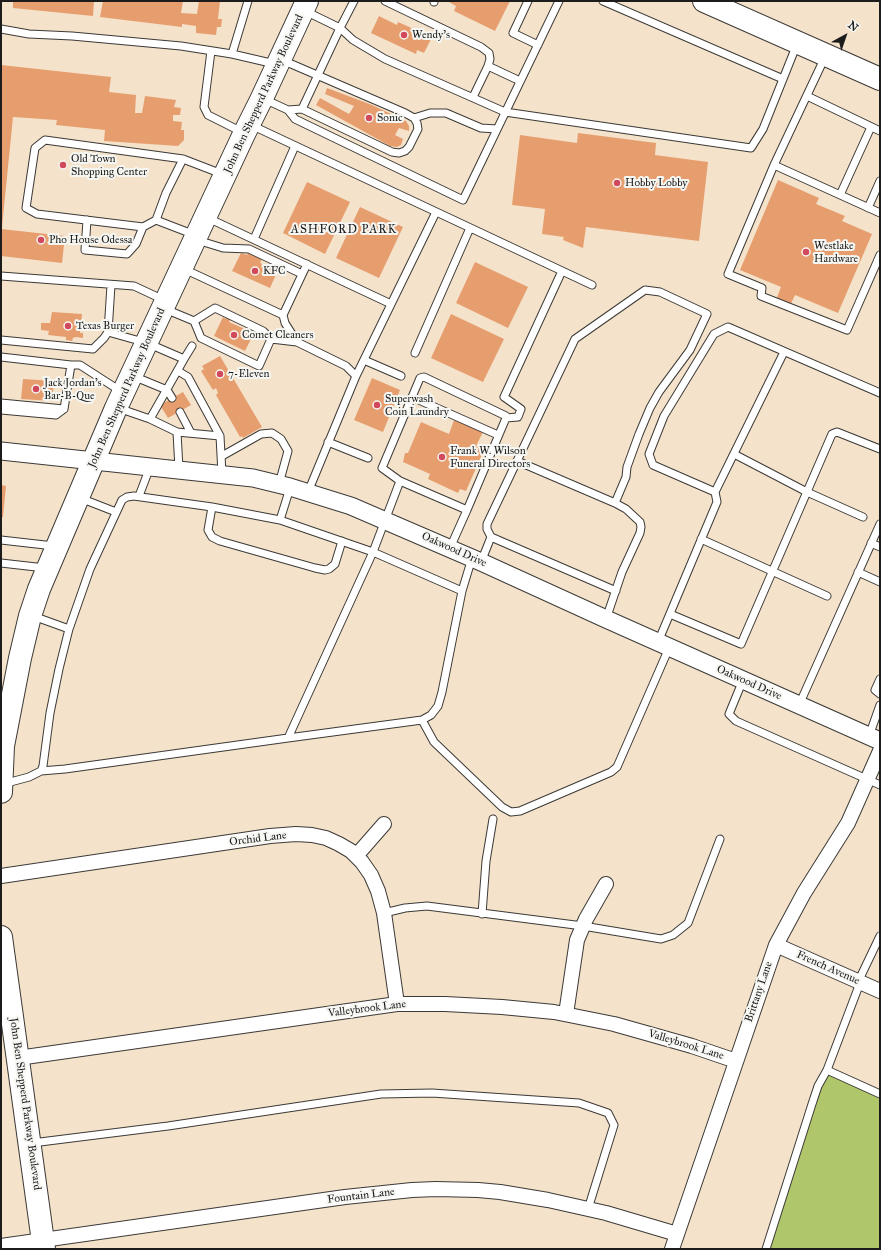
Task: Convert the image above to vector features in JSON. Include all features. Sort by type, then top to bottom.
[{"type":"main road","points":[[704,1],[880,79]]},
{"type":"main road","name":"John Ben Shepperd Parkway Boulevard","points":[[1,792],[4,724],[30,616],[47,568],[124,392],[305,5]]},
{"type":"main road","name":"John Ben Shepperd Parkway Boulevard","points":[[1,937],[10,1021],[18,1058],[45,1247]]},
{"type":"street","name":"Oakwood Drive","points":[[1,451],[253,478],[285,485],[352,506],[477,560],[874,739]]},
{"type":"street","name":"Brittany Lane","points":[[672,1249],[776,945],[804,893],[848,823],[880,751]]},
{"type":"street","points":[[356,856],[384,824]]},
{"type":"street","name":"Orchid Lane","points":[[1,876],[262,837],[296,834],[326,838],[339,844],[362,862],[371,875],[378,891],[384,912],[397,1004]]},
{"type":"street","points":[[566,1014],[577,940],[606,884]]},
{"type":"street","name":"French Avenue","points":[[776,945],[880,991]]},
{"type":"street","name":"Valleybrook Lane","points":[[18,1058],[397,1004],[446,1004],[502,1007],[566,1014],[614,1024],[692,1046],[736,1061]]},
{"type":"street","name":"Fountain Lane","points":[[1,1246],[45,1247],[345,1197],[412,1190],[457,1189],[500,1192],[548,1200],[588,1209],[677,1234]]},
{"type":"lane","points":[[232,54],[248,1]]},
{"type":"lane","points":[[302,109],[317,75],[354,1]]},
{"type":"lane","points":[[384,1],[481,47],[489,53],[490,59],[488,66],[473,97]]},
{"type":"lane","points":[[528,1],[513,33],[538,45]]},
{"type":"lane","points":[[262,98],[288,110],[295,119],[463,200],[559,1]]},
{"type":"lane","points":[[603,1],[783,79]]},
{"type":"lane","points":[[305,5],[340,28],[353,40],[385,58],[506,112],[751,148],[763,129],[798,42]]},
{"type":"lane","points":[[1,29],[29,34],[72,36],[181,46],[278,62],[317,75],[405,113],[414,118],[418,129],[409,147],[405,151],[398,153],[392,152],[302,109],[288,110]]},
{"type":"lane","points":[[211,51],[204,107],[208,115],[295,146],[592,285]]},
{"type":"lane","points":[[826,55],[774,165],[728,274],[762,288],[761,296],[847,330],[880,255]]},
{"type":"lane","points":[[488,66],[520,81]]},
{"type":"lane","points":[[806,96],[880,131]]},
{"type":"lane","points":[[414,118],[430,113],[446,113],[481,128],[497,129]]},
{"type":"lane","points":[[840,195],[871,128]]},
{"type":"lane","points":[[183,159],[166,193],[156,220],[143,227],[37,214],[26,208],[35,148],[45,140],[183,159],[226,175]]},
{"type":"lane","points":[[254,239],[295,146]]},
{"type":"lane","points":[[774,165],[880,214]]},
{"type":"lane","points":[[868,208],[880,181]]},
{"type":"lane","points":[[308,492],[356,376],[436,212]]},
{"type":"lane","points":[[87,220],[85,250],[127,254],[136,244],[143,227]]},
{"type":"lane","points":[[156,220],[200,231],[254,239],[391,304]]},
{"type":"lane","points":[[415,353],[470,228]]},
{"type":"lane","points":[[200,231],[223,248],[249,249],[302,274]]},
{"type":"lane","points":[[298,342],[285,323],[283,315],[307,264]]},
{"type":"lane","points":[[182,268],[283,315]]},
{"type":"lane","points":[[506,418],[518,417],[521,409],[504,397],[562,271]]},
{"type":"lane","points":[[1,276],[134,286],[194,322],[200,338],[259,366],[271,339]]},
{"type":"lane","points":[[1,340],[93,349],[108,332],[111,285]]},
{"type":"lane","points":[[615,503],[626,477],[627,467],[638,434],[650,408],[659,392],[690,350],[707,314],[660,292],[644,290],[574,339],[487,524],[487,529],[491,537],[616,590]]},
{"type":"lane","points":[[194,322],[215,308],[263,331],[271,339],[298,342],[346,366],[356,376]]},
{"type":"lane","points":[[716,492],[653,465],[649,454],[664,416],[714,334],[728,327],[880,392]]},
{"type":"lane","points":[[108,332],[147,343],[184,359]]},
{"type":"lane","points":[[150,419],[192,346]]},
{"type":"lane","points":[[422,720],[434,742],[502,807],[511,812],[520,811],[612,772],[617,767],[663,645],[670,614],[717,502],[716,492],[784,352]]},
{"type":"lane","points":[[1,357],[80,365],[124,392],[150,419],[177,432],[220,436]]},
{"type":"lane","points":[[364,360],[401,376]]},
{"type":"lane","points":[[1,410],[56,416],[64,408],[71,365]]},
{"type":"lane","points":[[178,371],[188,377],[220,436],[222,474]]},
{"type":"lane","points":[[466,510],[400,481],[383,470],[382,467],[420,378],[424,377],[471,398],[504,414],[506,418]]},
{"type":"lane","points":[[124,392],[167,390]]},
{"type":"lane","points":[[167,390],[172,398]]},
{"type":"lane","points":[[412,397],[498,435]]},
{"type":"lane","points":[[1,403],[64,408]]},
{"type":"lane","points":[[180,412],[191,433]]},
{"type":"lane","points":[[450,548],[506,418]]},
{"type":"lane","points":[[177,432],[179,470]]},
{"type":"lane","points":[[670,614],[741,644],[832,434],[837,432],[880,449]]},
{"type":"lane","points":[[222,456],[261,434],[272,433],[281,438],[288,451],[280,520]]},
{"type":"lane","points":[[328,442],[368,458]]},
{"type":"lane","points":[[734,454],[807,492],[863,517]]},
{"type":"lane","points":[[517,461],[615,503],[626,509],[640,522],[640,533],[622,572],[606,619]]},
{"type":"lane","points":[[139,496],[150,467]]},
{"type":"lane","points":[[288,738],[373,552],[400,481]]},
{"type":"lane","points":[[41,771],[43,766],[50,713],[69,629],[90,569],[122,500],[127,497],[139,496],[212,507],[280,520],[373,552],[462,591]]},
{"type":"lane","points":[[78,497],[116,512]]},
{"type":"lane","points":[[212,507],[208,530],[212,537],[220,541],[315,568],[324,570],[329,569],[335,564],[342,541]]},
{"type":"lane","points":[[799,705],[880,524]]},
{"type":"lane","points":[[1,785],[29,777],[41,771],[422,720],[431,715],[438,706],[462,591],[477,560],[491,537]]},
{"type":"lane","points":[[1,540],[56,546]]},
{"type":"lane","points":[[701,540],[827,596]]},
{"type":"lane","points":[[871,543],[880,547]]},
{"type":"lane","points":[[1,563],[47,568]]},
{"type":"lane","points":[[858,572],[880,582]]},
{"type":"lane","points":[[30,616],[69,629]]},
{"type":"lane","points":[[880,679],[875,690],[880,694]]},
{"type":"lane","points":[[743,680],[729,714],[736,721],[880,785]]},
{"type":"lane","points":[[874,739],[880,706]]},
{"type":"lane","points":[[482,914],[486,861],[492,819]]},
{"type":"lane","points":[[384,912],[427,906],[583,926],[661,939],[673,935],[688,923],[720,839]]},
{"type":"lane","points":[[766,1249],[818,1086],[827,1070],[859,982],[880,936]]},
{"type":"lane","points":[[827,1070],[880,1094]]},
{"type":"lane","points":[[30,1143],[168,1126],[381,1094],[432,1093],[579,1103],[608,1113],[614,1125],[588,1209]]},
{"type":"green space","points":[[824,1069],[880,1094],[880,1249],[767,1249]]},
{"type":"building","points":[[13,1],[94,1],[93,16],[13,8]]},
{"type":"building","points":[[103,1],[183,1],[181,13],[197,14],[199,1],[220,1],[218,19],[222,19],[221,27],[217,27],[216,35],[196,33],[196,26],[182,24],[182,27],[100,17]]},
{"type":"building","points":[[449,1],[510,1],[495,31],[454,11],[456,6]]},
{"type":"building","points":[[379,16],[397,25],[398,22],[432,37],[424,53],[417,50],[416,54],[371,33]]},
{"type":"building","points":[[1,65],[111,77],[109,92],[136,95],[135,113],[142,113],[145,96],[176,100],[174,107],[181,108],[180,115],[173,115],[173,121],[182,122],[181,130],[184,130],[184,140],[178,146],[104,141],[105,130],[56,125],[57,120],[13,117],[2,227]]},
{"type":"building","name":"Sonic","points":[[327,88],[372,105],[406,121],[409,126],[409,131],[399,128],[395,135],[403,139],[401,145],[397,147],[390,146],[316,105],[320,98],[349,114],[354,106],[325,94]]},
{"type":"building","points":[[578,133],[656,143],[655,155],[708,162],[699,241],[586,227],[583,248],[563,240],[564,237],[542,234],[545,209],[512,205],[520,135],[577,143]]},
{"type":"building","name":"Westlake Hardware","points":[[778,180],[819,198],[816,204],[845,216],[842,221],[872,234],[838,313],[795,295],[790,306],[776,300],[781,287],[740,270]]},
{"type":"building","points":[[307,182],[350,202],[325,254],[283,233]]},
{"type":"building","points":[[360,207],[403,227],[379,278],[336,258]]},
{"type":"building","points":[[1,229],[65,236],[62,263],[1,256]]},
{"type":"building","points":[[241,253],[247,255],[248,253],[262,259],[260,263],[278,270],[270,288],[232,271]]},
{"type":"building","points":[[475,262],[528,287],[508,328],[456,303]]},
{"type":"building","points":[[52,312],[82,314],[80,333],[83,333],[83,338],[76,337],[73,338],[72,341],[66,340],[66,337],[48,335],[49,331],[41,330],[41,323],[50,323]]},
{"type":"building","points":[[451,314],[504,339],[483,382],[431,358]]},
{"type":"building","name":"Comet Cleaners","points":[[226,316],[231,318],[229,322],[254,333],[245,351],[214,336],[223,317],[226,319]]},
{"type":"building","points":[[220,356],[262,427],[243,438],[242,436],[240,437],[216,395],[218,393],[216,388],[213,390],[201,371],[204,369],[202,366]]},
{"type":"building","name":"Superwash Coin Laundry","points":[[372,378],[400,390],[383,432],[354,420]]},
{"type":"building","points":[[23,379],[54,381],[52,401],[21,399]]},
{"type":"building","points":[[183,392],[191,405],[168,418],[160,405]]},
{"type":"building","name":"Frank W. Wilson Funeral Directors","points":[[454,420],[483,432],[476,446],[484,450],[466,491],[460,489],[458,493],[428,479],[430,474],[403,462],[405,453],[408,453],[421,422],[449,434]]},
{"type":"building","points":[[1,485],[6,486],[3,517],[1,517]]},
{"type":"place","name":"Wendy's","points":[[404,35]]},
{"type":"place","name":"Sonic","points":[[369,118]]},
{"type":"place","name":"Old Town Shopping Center","points":[[63,165]]},
{"type":"place","name":"Hobby Lobby","points":[[617,183]]},
{"type":"place","name":"Pho House Odessa","points":[[41,240]]},
{"type":"place","name":"Westlake Hardware","points":[[806,252]]},
{"type":"place","name":"KFC","points":[[255,271]]},
{"type":"place","name":"Texas Burger","points":[[68,326]]},
{"type":"place","name":"Comet Cleaners","points":[[234,335]]},
{"type":"place","name":"7-Eleven","points":[[220,374]]},
{"type":"place","name":"Jack Jordan's Bar-B-Que","points":[[36,389]]},
{"type":"place","name":"Superwash Coin Laundry","points":[[377,405]]},
{"type":"place","name":"Frank W. Wilson Funeral Directors","points":[[442,457]]},
{"type":"district","name":"ASHFORD PARK","points":[[344,230]]}]
